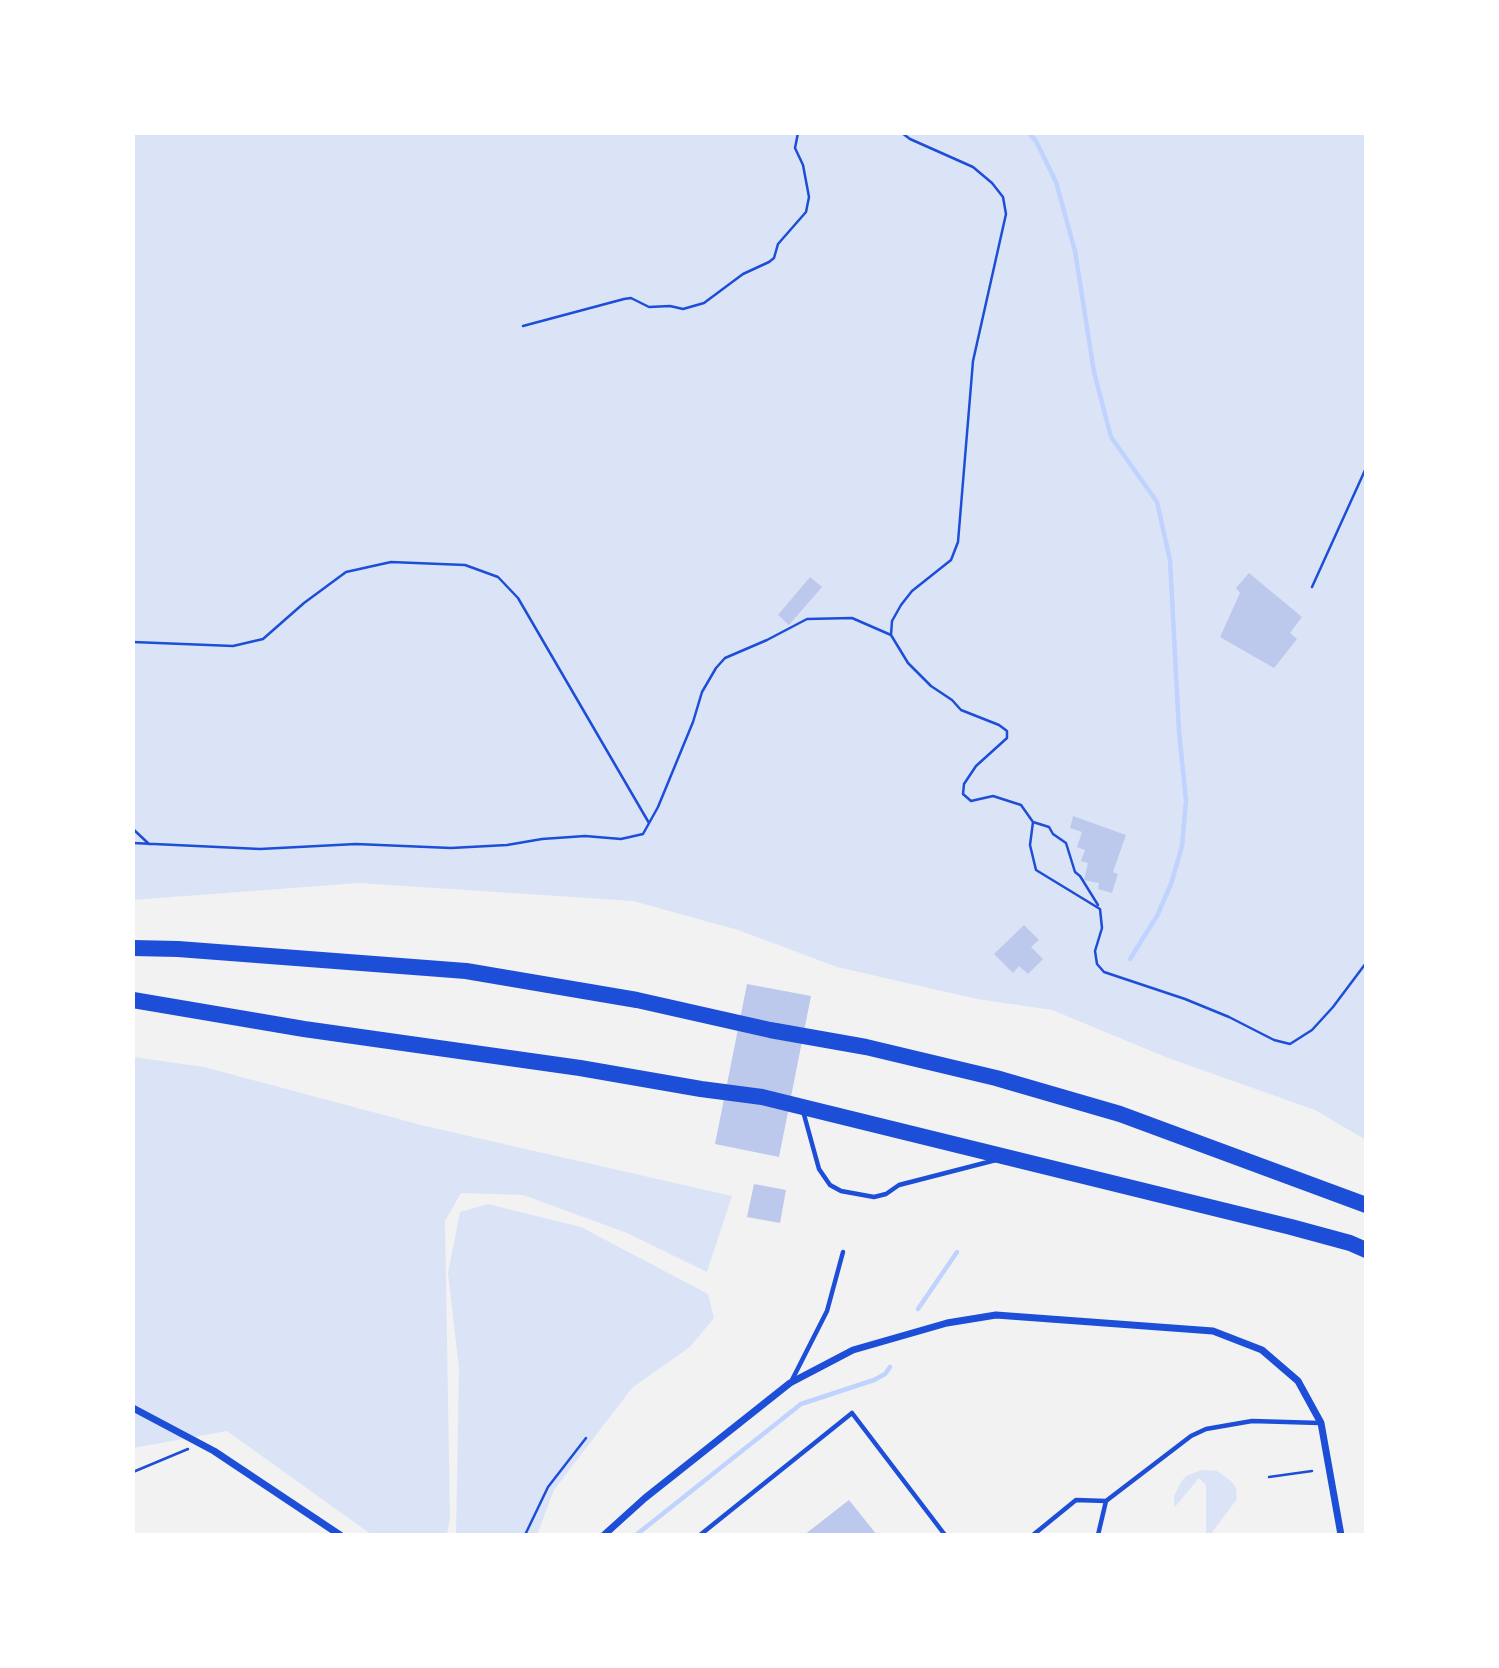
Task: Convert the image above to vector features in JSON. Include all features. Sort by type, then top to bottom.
[{"type":"highway","points":[[133,948],[225,952],[466,971],[637,1000],[771,1030],[866,1047],[996,1078],[1120,1114],[1366,1205]]},
{"type":"highway","points":[[133,1000],[304,1029],[762,1097],[1303,1230],[1366,1250]]},
{"type":"street","points":[[604,1535],[645,1498],[790,1383],[853,1350],[947,1323],[996,1315],[1213,1331],[1262,1350],[1298,1381],[1321,1423],[1341,1535]]},
{"type":"street","points":[[133,1408],[214,1451],[340,1535]]},
{"type":"lane","points":[[802,1107],[819,1169],[830,1185],[841,1191],[874,1197],[886,1194],[899,1185],[1008,1157]]},
{"type":"lane","points":[[790,1383],[827,1311],[843,1252]]},
{"type":"lane","points":[[700,1535],[852,1413],[945,1535]]},
{"type":"lane","points":[[1098,1535],[1106,1502],[1191,1436],[1206,1429],[1252,1421],[1321,1423]]},
{"type":"lane","points":[[1033,1535],[1076,1500],[1106,1502]]},
{"type":"path","points":[[523,326],[631,298],[649,307],[670,306],[683,309],[704,303],[743,274],[769,262],[774,258],[778,244],[806,212],[808,197],[803,165],[795,148],[797,133]]},
{"type":"path","points":[[891,635],[892,621],[901,605],[912,591],[951,560],[958,542],[973,361],[1006,214],[1003,197],[992,183],[972,167],[902,133]]},
{"type":"path","points":[[1312,587],[1366,468]]},
{"type":"path","points":[[133,642],[233,646],[263,639],[304,603],[346,572],[391,562],[466,565],[498,577],[518,598],[649,823]]},
{"type":"path","points":[[133,843],[260,849],[356,844],[451,849],[585,836],[621,839],[643,834],[658,807],[702,692],[725,658],[807,619],[852,618],[891,635],[908,663],[961,710],[999,725],[1007,731],[1007,738],[976,766],[964,784],[963,793],[971,801],[993,796],[1021,804],[1033,822],[1049,827],[1053,834],[1066,843],[1075,872],[1100,909],[1102,928],[1095,951],[1097,964],[1104,972],[1185,999],[1282,1043],[1290,1044],[1312,1030],[1366,963]]},
{"type":"path","points":[[1033,822],[1030,845],[1036,870],[1100,909]]},
{"type":"path","points":[[133,829],[150,844]]},
{"type":"path","points":[[525,1535],[548,1487],[586,1438]]},
{"type":"path","points":[[133,1472],[200,1444]]},
{"type":"path","points":[[1269,1477],[1312,1471]]},
{"type":"shaded area","points":[[133,133],[1366,133],[1366,1140],[1315,1110],[1168,1058],[1052,1010],[977,999],[837,967],[738,930],[633,901],[359,883],[133,900]]},
{"type":"shaded area","points":[[133,1057],[204,1067],[425,1126],[732,1196],[707,1272],[627,1233],[523,1195],[461,1193],[445,1221],[450,1517],[447,1535],[372,1535],[227,1431],[133,1448]]},
{"type":"shaded area","points":[[488,1204],[581,1227],[708,1294],[714,1318],[690,1347],[632,1388],[554,1490],[537,1535],[456,1535],[459,1369],[448,1273],[460,1212]]},
{"type":"shaded area","points":[[1201,1470],[1217,1471],[1236,1488],[1237,1499],[1210,1535],[1206,1535],[1206,1485],[1199,1478],[1175,1507],[1174,1504],[1174,1496],[1181,1482],[1186,1476]]},
{"type":"building","points":[[1249,573],[1302,617],[1290,633],[1297,639],[1274,668],[1220,637],[1240,593],[1236,588]]},
{"type":"building","points":[[810,577],[822,587],[789,625],[778,615]]},
{"type":"building","points":[[1073,816],[1126,835],[1113,872],[1118,874],[1112,893],[1098,889],[1099,883],[1084,880],[1088,863],[1081,861],[1085,850],[1077,847],[1082,832],[1070,828]]},
{"type":"building","points":[[1024,925],[1039,940],[1031,947],[1043,959],[1028,974],[1019,966],[1013,973],[994,954]]},
{"type":"building","points":[[747,984],[811,996],[779,1157],[715,1144]]},
{"type":"building","points":[[754,1184],[786,1190],[780,1223],[747,1217]]},
{"type":"building","points":[[849,1500],[877,1535],[804,1535]]},
{"type":"waterway","points":[[1029,133],[1036,141],[1056,182],[1075,251],[1094,372],[1111,437],[1157,502],[1170,560],[1179,731],[1186,800],[1182,846],[1171,884],[1157,916],[1130,959]]},
{"type":"waterway","points":[[918,1309],[957,1252]]},
{"type":"waterway","points":[[636,1535],[801,1404],[874,1380],[885,1374],[890,1367]]}]
